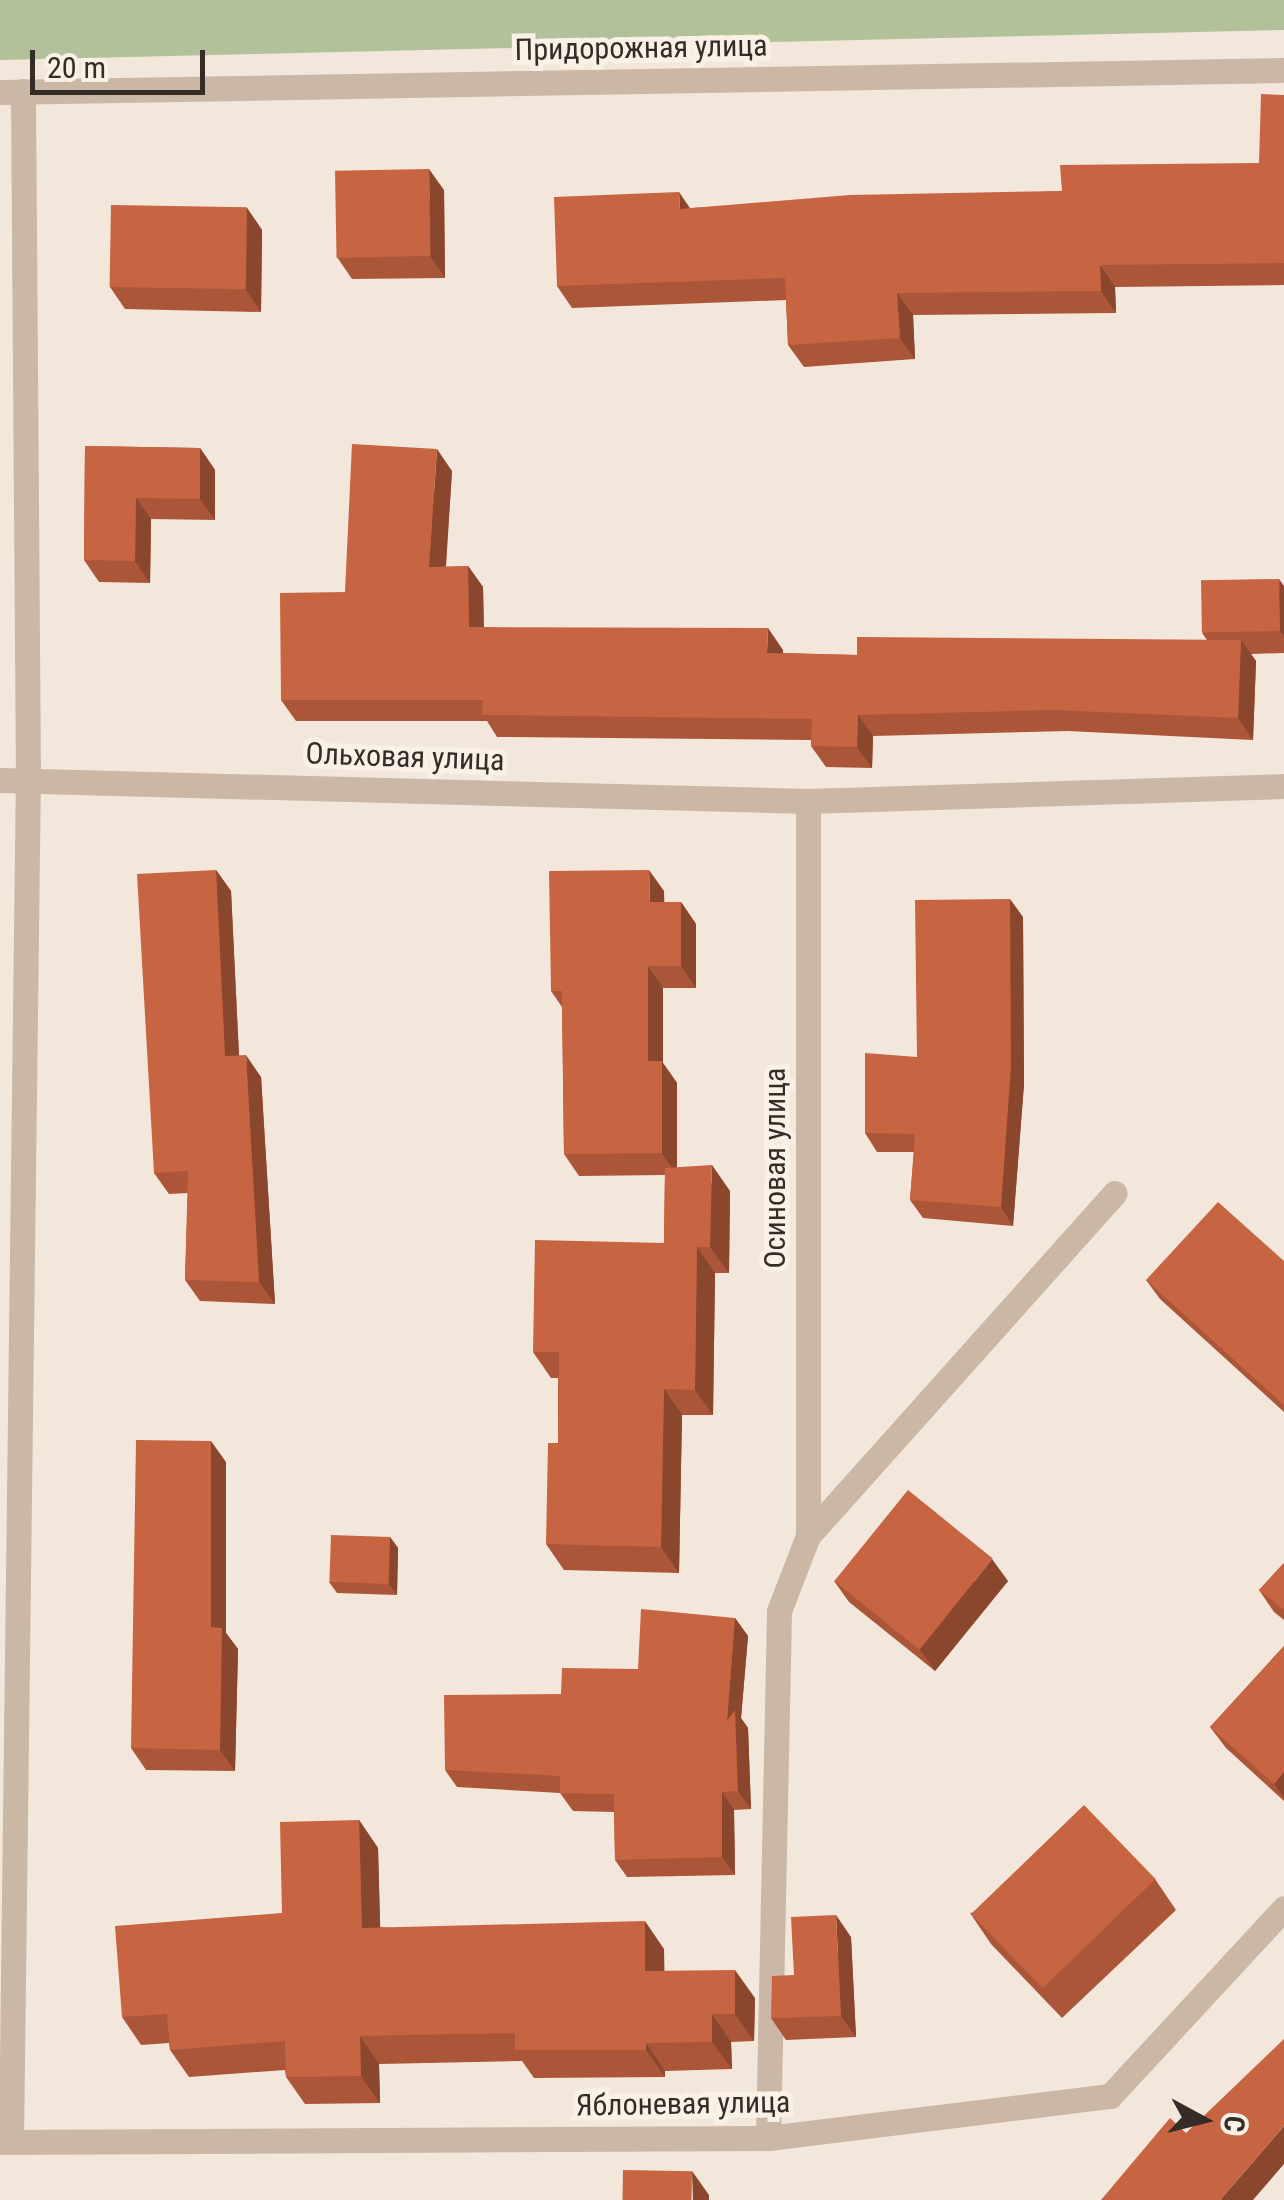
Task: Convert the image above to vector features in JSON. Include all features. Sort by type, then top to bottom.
[{"type":"street","name":"Придорожная улица","points":[[12,92],[1284,70]]},
{"type":"street","points":[[5,2142],[28,779],[12,92]]},
{"type":"street","name":"Ольховая улица","points":[[0,780],[808,802],[1284,786]]},
{"type":"street","name":"Осиновая улица","points":[[808,802],[808,1536]]},
{"type":"street","points":[[768,2138],[779,1611],[808,1536],[1115,1192]]},
{"type":"street","name":"Яблоневая улица","points":[[5,2142],[768,2138],[1110,2096],[1284,1908]]},
{"type":"green space","points":[[0,0],[1284,0],[1284,30],[0,60]]},
{"type":"building","points":[[1261,94],[1284,95],[1284,263],[1100,265],[1101,291],[897,293],[900,338],[788,345],[785,278],[557,286],[554,197],[679,192],[680,209],[850,195],[1062,191],[1060,165],[1259,163]]},
{"type":"building","points":[[429,169],[431,256],[337,258],[335,171]]},
{"type":"building","points":[[111,205],[247,207],[246,289],[110,287]]},
{"type":"building","points":[[352,444],[437,449],[429,567],[468,566],[469,627],[768,628],[767,653],[857,655],[857,637],[1241,640],[1238,718],[1053,710],[858,715],[857,747],[811,746],[812,719],[482,715],[483,700],[281,700],[280,593],[345,592]]},
{"type":"building","points":[[85,446],[200,448],[200,499],[136,498],[135,561],[84,560]]},
{"type":"building","points":[[1279,579],[1280,631],[1202,632],[1201,580]]},
{"type":"building","points":[[216,870],[225,1056],[246,1055],[259,1282],[185,1280],[188,1171],[154,1173],[137,874]]},
{"type":"building","points":[[649,870],[650,902],[681,902],[681,966],[648,966],[648,1061],[662,1061],[662,1153],[564,1154],[562,991],[551,991],[549,871]]},
{"type":"building","points":[[1010,899],[1011,1066],[1001,1207],[910,1200],[915,1134],[865,1133],[865,1053],[917,1057],[915,900]]},
{"type":"building","points":[[712,1165],[710,1247],[697,1247],[695,1390],[664,1389],[661,1547],[546,1544],[548,1443],[558,1443],[559,1352],[533,1352],[535,1240],[664,1243],[665,1168]]},
{"type":"building","points":[[1218,1202],[1284,1261],[1284,1405],[1146,1280]]},
{"type":"building","points":[[136,1440],[211,1441],[211,1627],[222,1628],[220,1750],[131,1748]]},
{"type":"building","points":[[908,1490],[993,1559],[919,1650],[834,1581]]},
{"type":"building","points":[[331,1535],[390,1537],[388,1584],[329,1582]]},
{"type":"building","points":[[1284,1563],[1284,1610],[1259,1590]]},
{"type":"building","points":[[641,1609],[735,1618],[727,1721],[735,1710],[738,1791],[722,1792],[722,1857],[615,1860],[614,1794],[560,1793],[560,1776],[445,1770],[444,1695],[561,1694],[562,1668],[638,1669]]},
{"type":"building","points":[[1284,1646],[1284,1772],[1274,1784],[1210,1727]]},
{"type":"building","points":[[1084,1805],[1156,1879],[1043,1988],[971,1914]]},
{"type":"building","points":[[359,1820],[362,1928],[645,1921],[645,1971],[735,1970],[735,2014],[712,2014],[712,2042],[646,2043],[646,2050],[515,2050],[515,2033],[360,2036],[361,2076],[286,2077],[285,2041],[170,2050],[167,2014],[122,2017],[115,1926],[282,1913],[280,1822]]},
{"type":"building","points":[[836,1915],[841,2016],[771,2018],[772,1976],[794,1975],[791,1917]]},
{"type":"building","points":[[1284,2039],[1284,2126],[1220,2200],[1101,2200],[1170,2118],[1186,2133]]},
{"type":"building","points":[[623,2170],[692,2171],[691,2200],[622,2200]]}]
